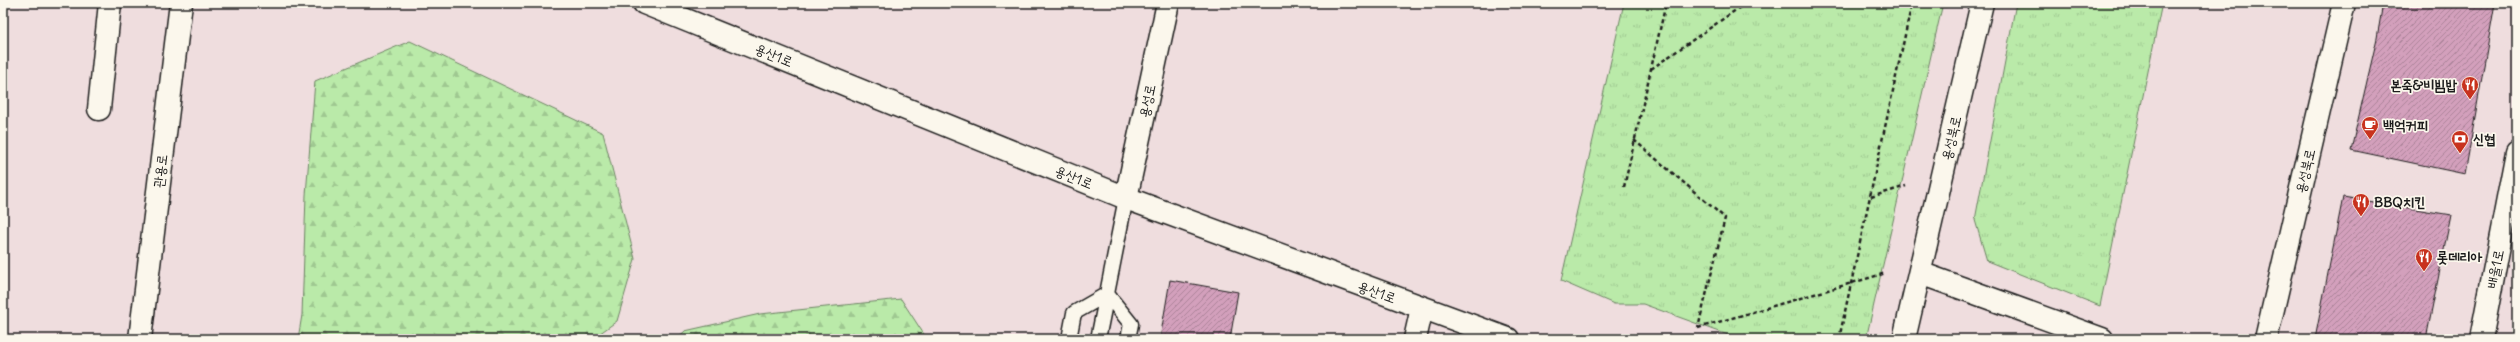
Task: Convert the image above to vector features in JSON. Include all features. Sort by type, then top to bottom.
[{"type":"main road","points":[[100,109],[110,3]]},
{"type":"main road","name":"관용로","points":[[140,339],[181,3]]},
{"type":"main road","name":"용산1로","points":[[644,3],[1126,198],[1508,339]]},
{"type":"main road","name":"용성로","points":[[1126,198],[1168,3]]},
{"type":"main road","name":"용성북로","points":[[1904,339],[1982,3]]},
{"type":"main road","name":"용성북로","points":[[2266,339],[2344,3]]},
{"type":"main road","name":"배울1로","points":[[2481,339],[2517,152]]},
{"type":"main road","points":[[1920,273],[2102,339]]},
{"type":"main road","points":[[1415,339],[1422,308]]},
{"type":"lane","points":[[1098,339],[1126,198]]},
{"type":"lane","points":[[1069,339],[1074,313],[1107,294]]},
{"type":"lane","points":[[1107,294],[1131,324],[1128,339]]},
{"type":"path","points":[[1624,187],[1666,3]]},
{"type":"path","points":[[1651,69],[1746,3]]},
{"type":"path","points":[[1839,339],[1912,3]]},
{"type":"path","points":[[1923,3],[1946,6]]},
{"type":"path","points":[[1634,140],[1725,218],[1698,328],[1886,273]]},
{"type":"path","points":[[1870,197],[1906,186]]},
{"type":"green space","points":[[1624,3],[1943,3],[1866,339],[1739,339],[1643,304],[1614,304],[1561,281]]},
{"type":"green space","points":[[2016,3],[2162,3],[2100,306],[1987,261],[1975,220]]},
{"type":"green space","points":[[410,41],[603,133],[635,259],[617,321],[592,339],[298,339],[302,315],[306,195],[315,81]]},
{"type":"green space","points":[[901,299],[927,339],[676,339],[685,331],[760,314]]},
{"type":"building","points":[[2383,3],[2495,3],[2465,174],[2351,150],[2377,38]]},
{"type":"building","points":[[2343,197],[2451,215],[2426,339],[2315,339]]},
{"type":"building","points":[[1170,280],[1238,292],[1230,339],[1160,339]]},
{"type":"place","name":"본죽&비빔밥","points":[[2470,100]]},
{"type":"place","name":"백억커피","points":[[2370,140]]},
{"type":"place","name":"신협","points":[[2460,154]]},
{"type":"place","name":"BBQ치킨","points":[[2361,217]]},
{"type":"place","name":"롯데리아","points":[[2424,272]]}]
